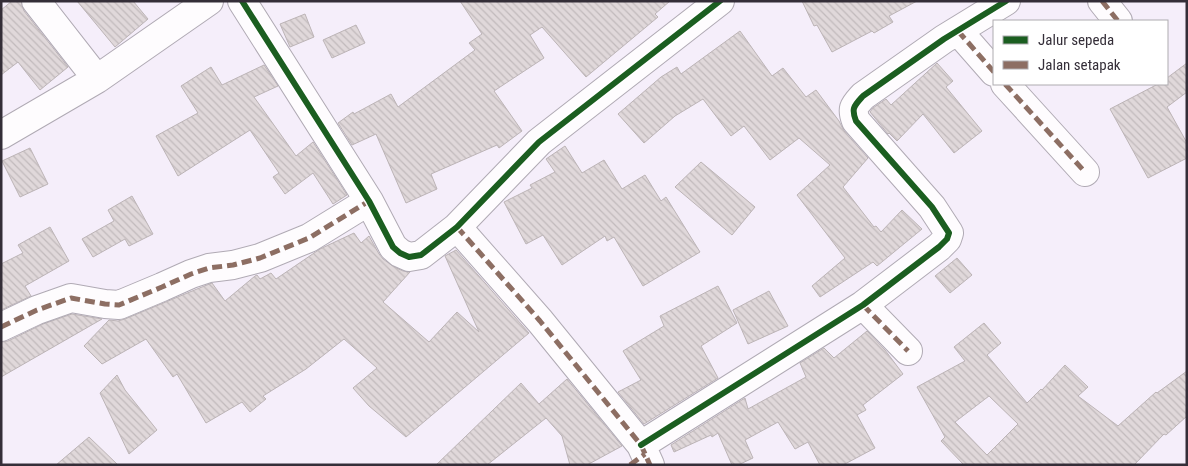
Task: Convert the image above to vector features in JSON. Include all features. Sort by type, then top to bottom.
[{"type":"street","points":[[36,1],[97,79]]},
{"type":"street","points":[[1,135],[97,79],[209,1]]},
{"type":"street","points":[[242,1],[369,201],[393,247],[409,257],[421,255],[457,227],[539,142],[720,1]]},
{"type":"street","points":[[457,227],[540,321],[642,457],[863,305],[947,239],[948,233],[932,208],[856,122],[853,114],[855,106],[863,96],[944,39],[1006,1]]},
{"type":"street","points":[[1102,1],[1117,20]]},
{"type":"street","points":[[958,31],[993,71]]},
{"type":"street","points":[[1006,85],[1084,172]]},
{"type":"street","points":[[1,327],[37,310],[71,298],[118,305],[209,268],[233,265],[260,258],[309,238],[369,201]]},
{"type":"street","points":[[863,305],[908,351]]},
{"type":"building","points":[[12,1],[21,1],[24,11],[68,67],[40,90],[18,62],[1,75],[1,10]]},
{"type":"building","points":[[77,1],[133,1],[148,19],[115,47]]},
{"type":"building","points":[[460,1],[670,1],[655,14],[658,17],[586,77],[542,27],[530,35],[544,58],[494,91],[522,131],[499,148],[497,145],[431,174],[437,189],[406,203],[376,134],[352,145],[338,123],[353,112],[354,114],[391,94],[398,107],[475,50],[469,43],[482,34]]},
{"type":"building","points":[[802,1],[917,1],[889,16],[893,22],[832,52],[817,25],[814,26]]},
{"type":"building","points":[[305,14],[314,37],[290,47],[280,24]]},
{"type":"building","points":[[356,25],[365,43],[332,58],[323,40]]},
{"type":"building","points":[[740,31],[772,76],[783,68],[806,97],[816,90],[839,121],[844,131],[868,158],[843,187],[874,227],[876,226],[881,232],[902,210],[922,229],[877,266],[873,262],[820,297],[812,286],[845,258],[797,195],[830,165],[799,138],[770,160],[744,126],[731,136],[703,99],[675,116],[644,143],[618,114],[661,77],[677,67],[681,74]]},
{"type":"building","points":[[937,63],[953,81],[946,87],[982,131],[954,153],[923,114],[897,141],[888,134],[870,112],[886,99],[891,105]]},
{"type":"building","points":[[1187,63],[1187,92],[1167,107],[1187,143],[1187,158],[1148,178],[1110,109],[1156,85],[1168,85],[1168,77]]},
{"type":"building","points":[[264,65],[278,86],[254,97],[296,156],[313,142],[347,195],[333,204],[313,173],[285,194],[273,177],[279,173],[250,130],[178,176],[156,136],[198,113],[181,86],[211,67],[222,85]]},
{"type":"building","points":[[565,146],[582,173],[604,160],[622,189],[645,175],[661,201],[666,197],[700,252],[643,286],[614,237],[607,241],[605,236],[562,265],[543,235],[526,244],[504,202],[532,188],[530,185],[555,172],[546,159]]},
{"type":"building","points":[[30,148],[48,184],[20,197],[2,161]]},
{"type":"building","points":[[701,162],[755,207],[732,235],[675,187]]},
{"type":"building","points":[[132,196],[153,234],[129,246],[125,239],[93,257],[82,239],[114,221],[108,210]]},
{"type":"building","points":[[50,227],[69,261],[25,286],[31,296],[1,310],[1,264],[23,253],[18,245]]},
{"type":"building","points":[[354,233],[361,243],[369,236],[383,259],[394,267],[410,272],[383,302],[429,342],[457,312],[479,332],[445,256],[456,250],[529,333],[406,437],[369,406],[353,388],[377,368],[344,339],[306,369],[263,396],[266,399],[250,412],[242,402],[206,423],[177,374],[173,377],[146,339],[102,364],[84,346],[109,320],[118,321],[125,319],[212,283],[225,301],[255,276],[257,275],[260,279],[271,273],[276,279],[320,249]]},
{"type":"building","points":[[957,258],[972,275],[950,293],[935,276]]},
{"type":"building","points":[[718,286],[737,323],[701,346],[718,378],[644,424],[618,392],[641,380],[623,351],[664,326],[660,316]]},
{"type":"building","points":[[769,291],[788,326],[748,344],[733,310]]},
{"type":"building","points":[[72,314],[102,319],[1,377],[1,342],[8,341],[43,324]]},
{"type":"building","points":[[984,323],[1001,343],[987,355],[1027,403],[1065,365],[1088,387],[1078,396],[1118,426],[1156,392],[1187,371],[1187,416],[1166,435],[1164,434],[1134,465],[964,465],[941,441],[945,437],[917,387],[965,361],[954,347]],"holes":[[[989,396],[1018,424],[987,455],[955,422]]]},
{"type":"building","points":[[867,331],[885,350],[903,374],[863,405],[866,410],[857,415],[875,448],[843,465],[820,465],[808,442],[795,449],[778,422],[745,440],[753,458],[738,465],[732,465],[718,433],[674,452],[671,445],[745,398],[748,409],[806,377],[800,363],[824,348],[834,358]]},
{"type":"building","points":[[117,375],[125,390],[157,430],[129,454],[100,393]]},
{"type":"building","points":[[567,379],[622,446],[587,465],[570,465],[562,436],[546,418],[487,465],[436,465],[521,383],[539,404]]},
{"type":"building","points":[[89,437],[118,465],[56,465]]},
{"type":"marked path","points":[[1102,1],[1117,20]]},
{"type":"marked path","points":[[958,31],[993,71]]},
{"type":"marked path","points":[[1006,85],[1085,172]]},
{"type":"marked path","points":[[1,327],[37,310],[71,298],[119,305],[191,274],[209,268],[233,265],[260,258],[309,238],[369,201],[367,198]]},
{"type":"marked path","points":[[457,227],[540,321],[641,445],[650,465]]},
{"type":"marked path","points":[[863,305],[908,351]]},
{"type":"marked path","points":[[630,465],[645,454]]},
{"type":"cycle path","points":[[242,1],[369,201],[393,247],[409,257],[421,255],[457,227],[539,142],[720,1]]},
{"type":"cycle path","points":[[641,445],[863,305],[947,239],[949,233],[932,207],[856,121],[854,107],[863,96],[944,39],[1006,1]]}]
